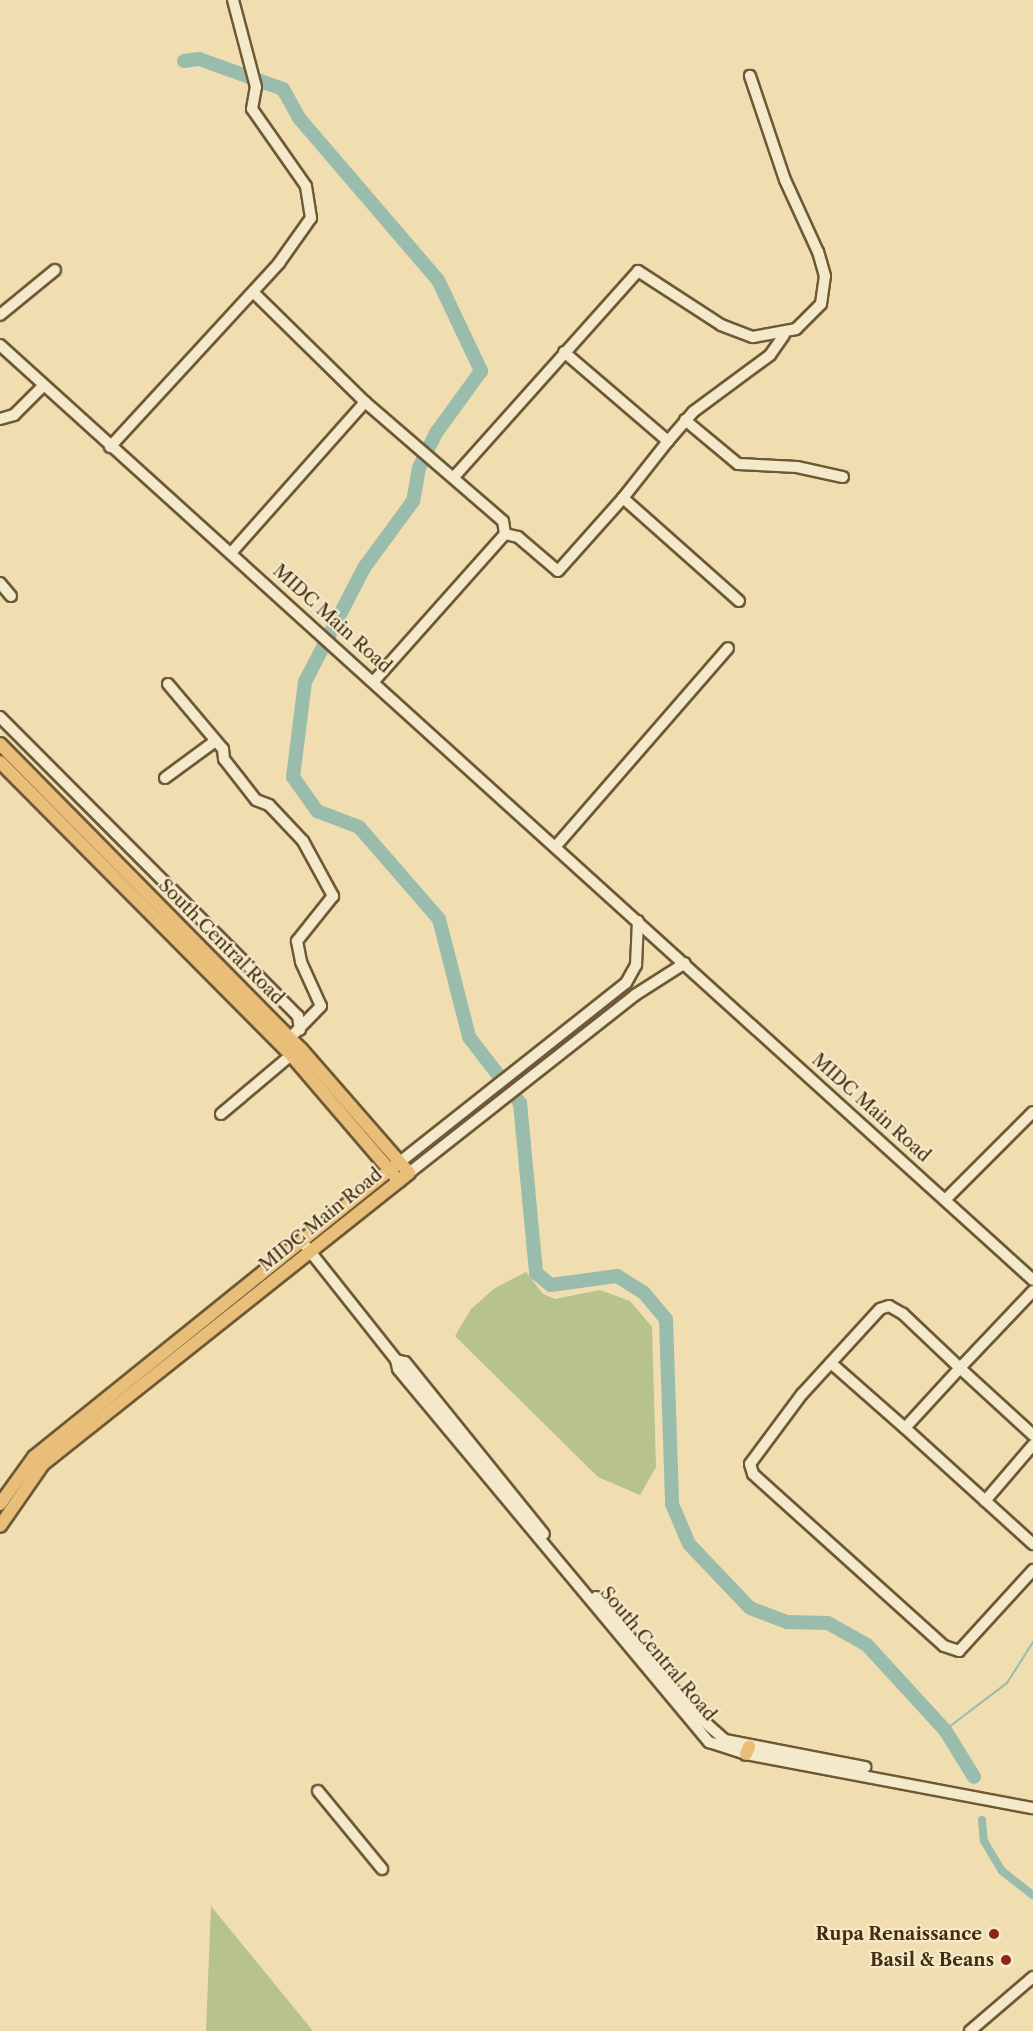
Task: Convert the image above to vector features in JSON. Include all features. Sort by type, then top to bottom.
[{"type":"main road","name":"South Central Road","points":[[0,744],[58,812],[395,1166]]},
{"type":"main road","name":"South Central Road","points":[[0,762],[58,812],[295,1034],[404,1177]]},
{"type":"main road","name":"MIDC Main Road","points":[[0,1526],[43,1464],[307,1247],[395,1166]]},
{"type":"main road","name":"MIDC Main Road","points":[[0,1504],[34,1457],[307,1247],[404,1177]]},
{"type":"street","points":[[110,447],[279,263],[313,208],[294,166],[257,119],[252,109],[256,87],[253,72],[240,42],[233,0]]},
{"type":"street","points":[[505,534],[518,537],[558,571],[623,498],[685,420],[770,355],[784,335],[821,304],[825,276],[784,180],[750,76]]},
{"type":"street","points":[[0,315],[55,270]]},
{"type":"street","points":[[454,477],[638,271],[721,325],[753,337],[784,335]]},
{"type":"street","points":[[253,292],[365,402],[437,461],[503,521],[505,534]]},
{"type":"street","name":"MIDC Main Road","points":[[0,345],[5,358],[42,387],[315,627],[1033,1280]]},
{"type":"street","points":[[564,352],[668,441]]},
{"type":"street","points":[[0,419],[14,416],[42,387]]},
{"type":"street","points":[[231,553],[365,402]]},
{"type":"street","points":[[685,420],[738,464],[797,467],[843,477]]},
{"type":"street","points":[[623,498],[739,601]]},
{"type":"street","points":[[374,681],[505,534]]},
{"type":"street","points":[[0,583],[11,596]]},
{"type":"street","points":[[556,846],[728,648]]},
{"type":"street","points":[[168,684],[256,800],[269,805],[303,841],[333,896],[297,941],[300,962],[321,1006],[295,1034]]},
{"type":"street","points":[[0,717],[297,1016],[295,1034]]},
{"type":"street","points":[[165,778],[214,742]]},
{"type":"street","name":"MIDC Main Road","points":[[395,1166],[633,975],[638,921]]},
{"type":"street","name":"MIDC Main Road","points":[[404,1177],[536,1073],[685,963]]},
{"type":"street","points":[[220,1114],[291,1055]]},
{"type":"street","points":[[945,1200],[1033,1112]]},
{"type":"street","name":"South Central Road","points":[[307,1247],[396,1360],[405,1377],[694,1728],[709,1742],[1033,1808]]},
{"type":"street","points":[[905,1428],[1033,1291]]},
{"type":"street","points":[[1033,1435],[890,1306],[880,1309],[831,1363],[758,1451],[750,1464],[753,1474],[944,1646],[959,1651],[1033,1570]]},
{"type":"street","points":[[831,1363],[1033,1544]]},
{"type":"street","points":[[985,1500],[1033,1445]]},
{"type":"street","name":"South Central Road","points":[[748,1751],[1033,1801]]},
{"type":"street","points":[[318,1791],[382,1869]]},
{"type":"street","points":[[970,2031],[1033,1977]]},
{"type":"green space","points":[[526,1272],[543,1294],[555,1299],[600,1290],[630,1301],[652,1327],[656,1467],[640,1495],[598,1477],[455,1336],[471,1309],[495,1288]]},
{"type":"green space","points":[[211,1906],[313,2031],[206,2031]]},
{"type":"waterway","points":[[184,61],[199,59],[283,89],[299,118],[438,280],[481,371],[436,433],[419,468],[413,501],[364,568],[305,682],[293,777],[317,811],[359,827],[439,919],[469,1037],[520,1103],[536,1273],[551,1285],[617,1276],[644,1293],[666,1319],[672,1504],[689,1544],[750,1608],[787,1622],[828,1623],[867,1645],[945,1730],[974,1777]]},
{"type":"waterway","points":[[945,1730],[1007,1683],[1033,1642]]},
{"type":"waterway","points":[[982,1820],[984,1841],[1002,1871],[1033,1895]]},
{"type":"place","name":"Rupa Renaissance","points":[[994,1934]]},
{"type":"place","name":"Basil & Beans","points":[[1006,1960]]}]
